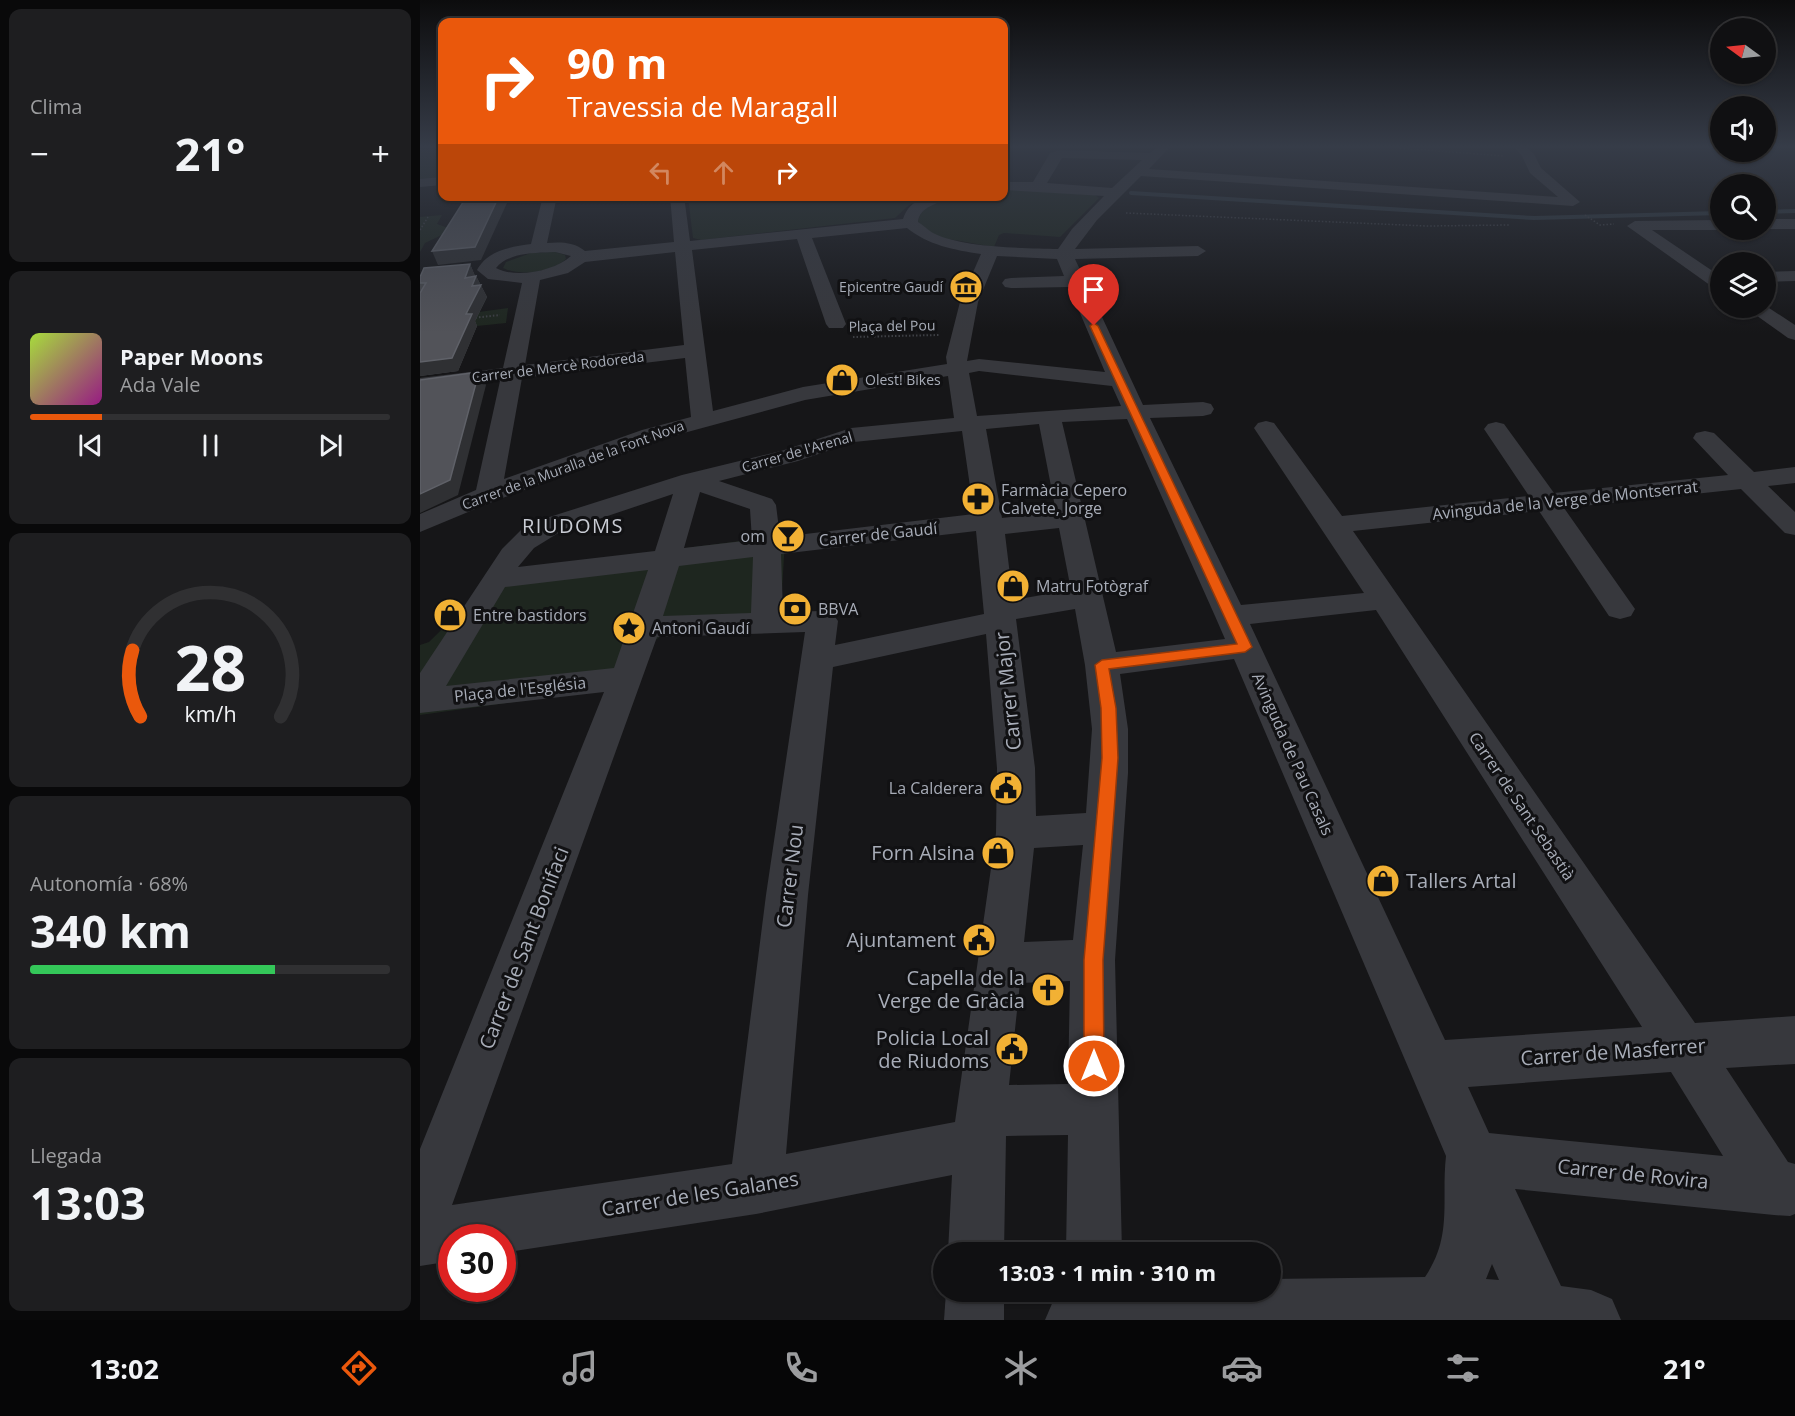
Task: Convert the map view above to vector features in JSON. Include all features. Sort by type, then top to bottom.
[{"type":"street","points":[[538,248],[547,210]]},
{"type":"street","points":[[679,210],[703,420]]},
{"type":"street","points":[[917,210],[910,217],[910,223],[918,232],[935,240],[991,250],[1064,254],[1198,251]]},
{"type":"street","points":[[1064,254],[1070,241],[1101,210]]},
{"type":"street","points":[[487,267],[486,270],[494,275],[532,276],[565,268],[580,257],[910,223]]},
{"type":"street","points":[[1776,224],[1795,224]]},
{"type":"street","points":[[1710,225],[1635,226],[1710,275]]},
{"type":"street","points":[[803,234],[836,324]]},
{"type":"street","points":[[464,269],[487,267],[501,257],[538,248],[569,249],[576,251],[580,257]]},
{"type":"street","points":[[967,423],[956,357],[969,302],[991,250]]},
{"type":"street","name":"Avinguda de Pau Casals","points":[[1064,254],[1238,632],[1472,1158],[1560,1317]]},
{"type":"street","points":[[488,494],[532,276]]},
{"type":"street","points":[[1776,277],[1795,276]]},
{"type":"street","points":[[1011,283],[1075,281]]},
{"type":"street","points":[[1770,318],[1795,334]]},
{"type":"street","name":"Carrer de Mercè Rodoreda","points":[[420,385],[696,350]]},
{"type":"street","name":"Carrer de la Muralla de la Font Nova","points":[[420,524],[488,494],[650,435],[803,394],[957,367],[1002,365],[1127,395]]},
{"type":"street","name":"Carrer de l'Arenal","points":[[495,579],[514,551],[530,535],[550,526],[691,480],[789,456],[844,436],[1049,416],[1127,395],[1203,410]]},
{"type":"street","points":[[1049,416],[1102,665],[1110,729],[1093,960],[1094,1242]]},
{"type":"street","name":"Carrer Major","points":[[967,423],[973,423],[989,525],[1016,768],[1016,833],[980,1127],[976,1242]]},
{"type":"street","name":"Carrer de Sant Sebastià","points":[[1266,428],[1335,525],[1683,1047],[1784,1189]]},
{"type":"street","points":[[1496,429],[1620,609]]},
{"type":"street","points":[[1705,438],[1795,527]]},
{"type":"street","name":"Avinguda de la Verge de Montserrat","points":[[1335,525],[1795,475]]},
{"type":"street","points":[[627,678],[691,480],[763,505],[767,548],[767,623],[645,627]]},
{"type":"street","name":"Carrer de Gaudí","points":[[767,548],[1071,518]]},
{"type":"street","points":[[495,579],[767,548]]},
{"type":"street","name":"Plaça de l'Església","points":[[495,579],[435,651],[420,701],[627,678]]},
{"type":"street","points":[[818,659],[1087,597]]},
{"type":"street","points":[[1102,665],[1385,600]]},
{"type":"street","name":"Carrer Nou","points":[[756,1186],[787,895],[822,621],[767,623]]},
{"type":"street","name":"Carrer de Sant Bonifaci","points":[[420,1218],[627,678]]},
{"type":"street","points":[[1016,833],[1104,828]]},
{"type":"street","points":[[999,963],[1093,960]]},
{"type":"street","name":"Carrer de Masferrer","points":[[1432,1065],[1795,1040]]},
{"type":"street","name":"Carrer de les Galanes","points":[[420,1238],[756,1186],[980,1127],[1094,1109]]},
{"type":"street","name":"Avinguda de Pau Casals","points":[[1440,1307],[1457,1283],[1467,1259],[1472,1238],[1472,1158]]},
{"type":"street","name":"Carrer de Rovira","points":[[1472,1158],[1784,1189]]},
{"type":"street","points":[[974,1320],[975,1302]]},
{"type":"street","points":[[1087,1309],[1440,1307],[1560,1317]]},
{"type":"path","points":[[1098,212],[1427,226],[1509,225]]},
{"type":"path","points":[[1584,214],[1593,220]]},
{"type":"path","points":[[420,230],[428,217]]},
{"type":"path","points":[[466,319],[525,312]]},
{"type":"path","name":"Plaça del Pou","points":[[836,324],[839,338],[960,335]]},
{"type":"shaded area","points":[[690,210],[904,210],[895,218],[701,240],[693,238]]},
{"type":"shaded area","points":[[925,210],[1087,210],[1060,237],[1004,233],[999,235],[994,247],[937,237],[918,223]]},
{"type":"shaded area","points":[[442,215],[437,224],[448,228],[448,232],[425,243],[420,252],[420,217]]},
{"type":"shaded area","points":[[555,252],[565,255],[566,259],[544,270],[527,273],[503,268],[506,262],[531,253]]},
{"type":"shaded area","points":[[508,308],[506,323],[429,331],[420,320]]},
{"type":"shaded area","points":[[763,538],[785,540],[780,625],[662,635],[630,661],[615,688],[420,715],[420,645],[429,642],[500,572]]},
{"type":"building","points":[[458,210],[493,210],[475,247],[432,251]]},
{"type":"building","points":[[470,264],[465,278],[476,276],[472,286],[481,285],[466,314],[472,314],[452,358],[420,362],[420,293],[426,283],[420,283],[420,277],[424,268]]},
{"type":"building","points":[[479,372],[450,480],[420,494],[420,380]]},
{"type":"waterway","points":[[1399,210],[1534,218],[1710,213]]},
{"type":"waterway","points":[[1776,212],[1795,211]]},
{"type":"place","name":"Epicentre Gaudí","points":[[966,287]]},
{"type":"place","name":"Olest! Bikes","points":[[842,380]]},
{"type":"place","name":"Farmàcia Cepero Calvete, Jorge","points":[[978,499]]},
{"type":"place","name":"om","points":[[788,536]]},
{"type":"place","name":"Matru Fotògraf","points":[[1013,586]]},
{"type":"place","name":"BBVA","points":[[795,609]]},
{"type":"place","name":"Entre bastidors","points":[[450,615]]},
{"type":"place","name":"Antoni Gaudí","points":[[629,628]]},
{"type":"place","name":"La Calderera","points":[[1006,788]]},
{"type":"place","name":"Forn Alsina","points":[[998,853]]},
{"type":"place","name":"Tallers Artal","points":[[1383,881]]},
{"type":"place","name":"Ajuntament","points":[[979,940]]},
{"type":"place","name":"Capella de la Verge de Gràcia","points":[[1048,990]]},
{"type":"place","name":"Policia Local de Riudoms","points":[[1012,1049]]},
{"type":"district","name":"RIUDOMS","points":[[573,526]]},
{"type":"route","points":[[1094,326],[1245,647],[1102,665],[1110,729],[1110,758],[1093,960],[1094,1066]]}]
